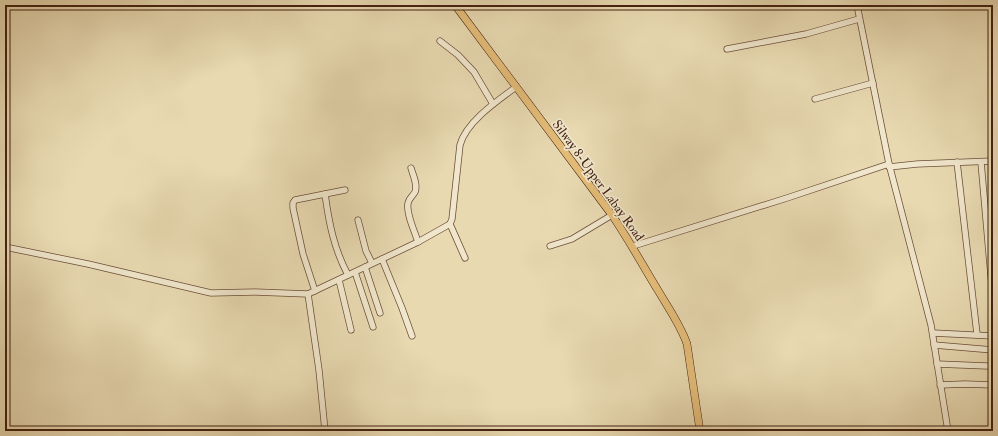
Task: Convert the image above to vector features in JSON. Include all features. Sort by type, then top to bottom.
[{"type":"main road","name":"Silway 8-Upper Labay Road","points":[[455,5],[612,215],[632,246],[685,338],[700,431]]},
{"type":"street","points":[[857,5],[889,166],[933,334],[948,431]]},
{"type":"street","points":[[727,49],[806,34],[859,19]]},
{"type":"street","points":[[440,41],[458,55],[474,72],[494,104]]},
{"type":"street","points":[[815,100],[873,83]]},
{"type":"street","points":[[5,247],[88,264],[210,294],[255,292],[308,294],[418,242],[450,224],[452,219],[460,145],[463,136],[468,128],[494,104],[516,87]]},
{"type":"street","points":[[632,246],[889,166],[993,161]]},
{"type":"street","points":[[957,162],[977,334]]},
{"type":"street","points":[[981,162],[993,299]]},
{"type":"street","points":[[411,168],[416,188],[408,204],[410,219],[418,242]]},
{"type":"street","points":[[315,291],[303,254],[293,203],[297,199],[345,190]]},
{"type":"street","points":[[324,194],[334,243],[348,275]]},
{"type":"street","points":[[550,246],[572,239],[612,215]]},
{"type":"street","points":[[358,220],[366,251],[372,264]]},
{"type":"street","points":[[450,224],[465,258]]},
{"type":"street","points":[[382,259],[412,336]]},
{"type":"street","points":[[365,267],[380,313]]},
{"type":"street","points":[[355,272],[373,327]]},
{"type":"street","points":[[339,280],[351,330]]},
{"type":"street","points":[[308,294],[319,370],[325,431]]},
{"type":"street","points":[[933,334],[977,334],[993,336]]},
{"type":"street","points":[[934,346],[993,350]]},
{"type":"street","points":[[937,364],[987,366]]},
{"type":"street","points":[[940,385],[993,385]]}]
